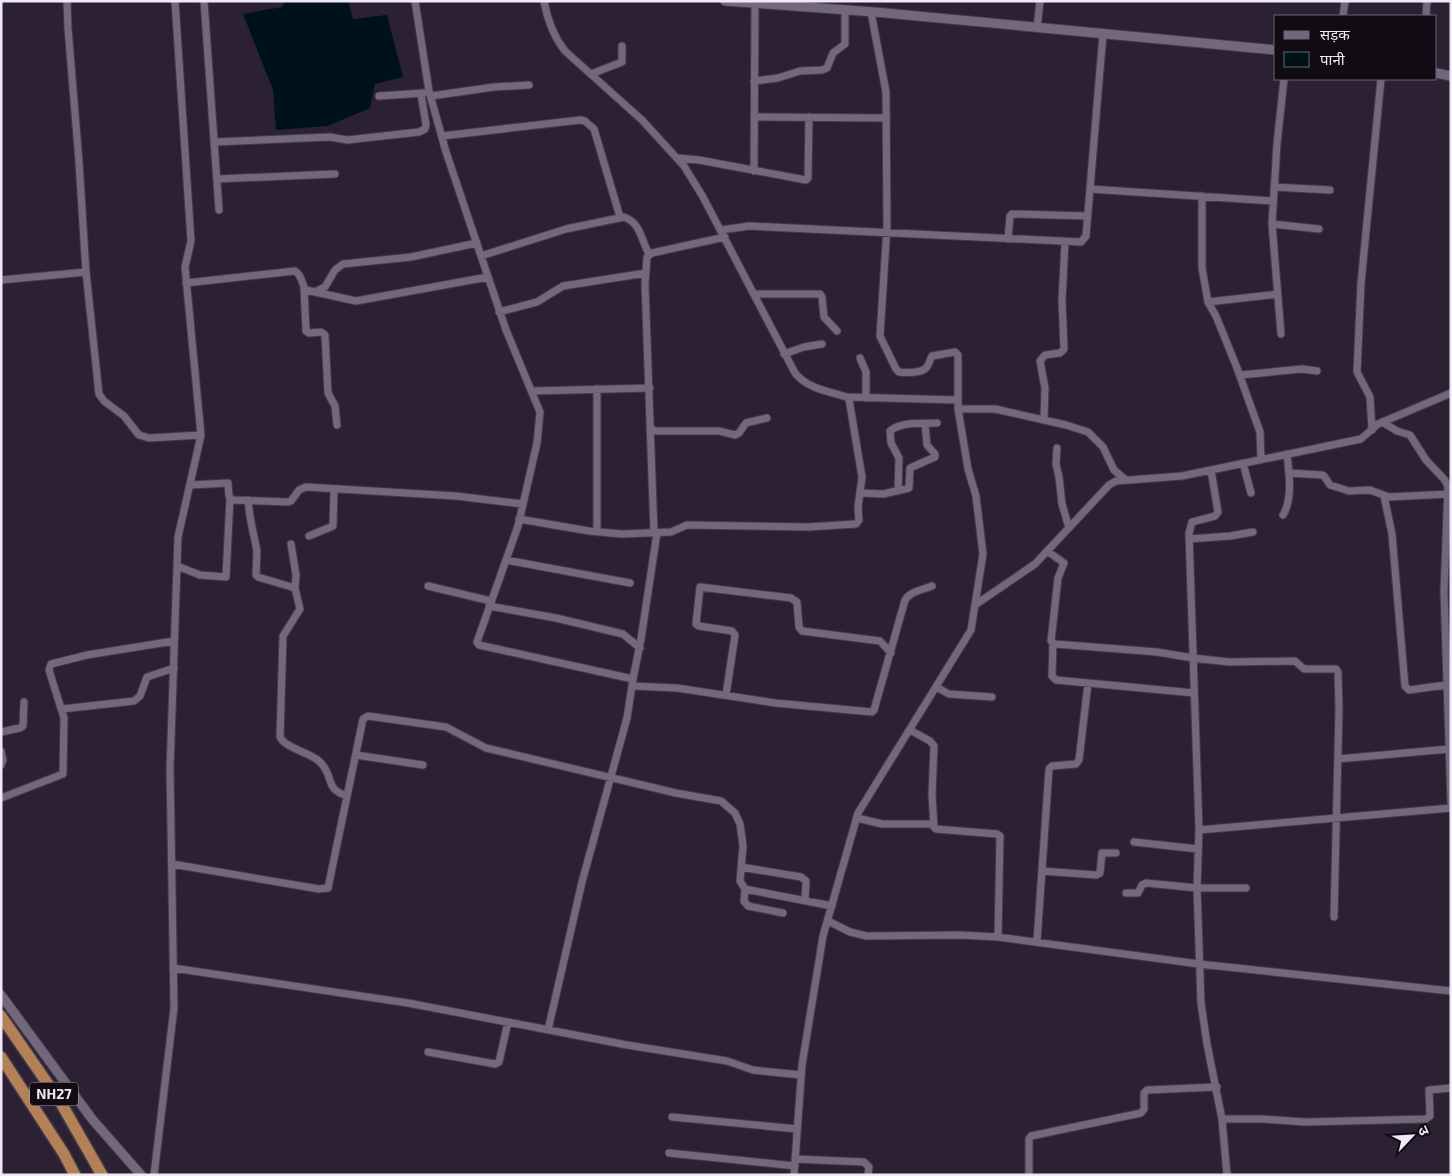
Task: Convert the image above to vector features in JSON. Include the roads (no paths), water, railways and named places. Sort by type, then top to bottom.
[{"type":"highway","name":"NH27","points":[[1,1016],[61,1103],[102,1175]]},
{"type":"highway","name":"NH27","points":[[1,1057],[64,1154],[75,1175]]},
{"type":"street","points":[[67,1],[80,162],[86,272],[99,394],[101,398],[121,413],[135,431],[144,437],[201,435]]},
{"type":"street","points":[[154,1175],[174,1008],[170,769],[178,537],[201,435],[186,284],[185,267],[191,241],[175,1]]},
{"type":"street","points":[[204,1],[219,210]]},
{"type":"street","points":[[415,1],[430,94],[442,136],[500,312],[539,406],[540,418],[537,443],[523,504],[506,560],[477,642],[480,645],[632,682],[775,703],[872,712],[891,653],[905,600],[915,592],[932,586]]},
{"type":"street","points":[[544,1],[546,13],[560,45],[642,120],[678,158],[703,197],[755,294],[784,354],[801,381],[810,386],[847,397],[958,400]]},
{"type":"street","points":[[725,1],[871,12],[1274,50]]},
{"type":"street","points":[[1037,28],[1040,1]]},
{"type":"street","points":[[1343,15],[1345,1]]},
{"type":"street","points":[[1426,15],[1427,1]]},
{"type":"street","points":[[754,171],[755,4]]},
{"type":"street","points":[[754,81],[778,78],[800,71],[827,68],[833,53],[845,44],[846,10]]},
{"type":"street","points":[[794,1175],[801,1075],[822,946],[857,818],[971,630],[983,554],[976,496],[968,468],[958,409],[957,353],[932,356],[923,370],[899,372],[881,340],[886,233],[886,92],[871,12]]},
{"type":"street","points":[[721,230],[748,226],[1077,243],[1084,240],[1103,34]]},
{"type":"street","points":[[591,74],[622,62],[622,46]]},
{"type":"street","points":[[1437,73],[1451,76]]},
{"type":"street","points":[[1282,334],[1272,224],[1272,201],[1284,80]]},
{"type":"street","points":[[1372,430],[1370,397],[1357,372],[1361,283],[1381,80]]},
{"type":"street","points":[[379,96],[430,94],[529,85]]},
{"type":"street","points":[[214,142],[330,137],[347,140],[419,132],[425,129],[426,125],[421,94]]},
{"type":"street","points":[[678,158],[700,160],[806,180],[808,178],[809,116]]},
{"type":"street","points":[[755,117],[886,118]]},
{"type":"street","points":[[442,136],[585,120],[594,129],[620,217]]},
{"type":"street","points":[[217,179],[335,174]]},
{"type":"street","points":[[1274,187],[1330,190]]},
{"type":"street","points":[[1090,189],[1272,201]]},
{"type":"street","points":[[1202,196],[1202,268],[1208,302],[1216,316],[1240,375],[1260,432],[1261,459]]},
{"type":"street","points":[[1008,239],[1010,216],[1012,214],[1087,216]]},
{"type":"street","points":[[481,256],[566,229],[620,217],[629,218],[640,230],[644,246],[649,254]]},
{"type":"street","points":[[1272,224],[1319,229]]},
{"type":"street","points":[[649,254],[725,237]]},
{"type":"street","points":[[1044,420],[1045,388],[1040,361],[1045,355],[1060,353],[1064,349],[1062,291],[1064,242]]},
{"type":"street","points":[[315,292],[327,285],[332,274],[343,264],[412,258],[477,243]]},
{"type":"street","points":[[548,1030],[582,882],[625,726],[640,648],[655,533],[646,273],[649,254]]},
{"type":"street","points":[[186,284],[290,270],[296,271],[304,288],[306,331],[309,333],[321,332],[325,335],[328,393],[335,406],[337,425]]},
{"type":"street","points":[[1,280],[86,272]]},
{"type":"street","points":[[500,312],[537,302],[563,286],[646,273]]},
{"type":"street","points":[[304,288],[356,301],[488,277]]},
{"type":"street","points":[[755,294],[820,294],[825,319],[837,331]]},
{"type":"street","points":[[1208,302],[1278,294]]},
{"type":"street","points":[[784,354],[804,347],[822,344]]},
{"type":"street","points":[[860,358],[866,372],[866,398]]},
{"type":"street","points":[[1240,375],[1302,369],[1317,371]]},
{"type":"street","points":[[532,391],[650,388]]},
{"type":"street","points":[[597,389],[597,532]]},
{"type":"street","points":[[976,605],[1035,564],[1108,485],[1116,481],[1182,476],[1361,438],[1382,422],[1451,393]]},
{"type":"street","points":[[519,519],[597,532],[622,534],[671,532],[687,525],[808,527],[856,524],[859,520],[858,507],[862,477],[850,402],[847,397]]},
{"type":"street","points":[[958,409],[995,409],[1066,425],[1092,434],[1103,447],[1114,470],[1126,480]]},
{"type":"street","points":[[651,429],[661,432],[719,430],[735,434],[739,433],[746,423],[768,418]]},
{"type":"street","points":[[1382,422],[1397,431],[1410,435],[1429,463],[1447,483],[1449,494],[1446,685],[1451,802]]},
{"type":"street","points":[[898,491],[899,458],[891,443],[890,431],[902,425],[937,423]]},
{"type":"street","points":[[861,493],[883,494],[910,488],[909,470],[911,466],[935,457],[935,454],[927,445],[925,424]]},
{"type":"street","points":[[1057,448],[1056,464],[1062,504],[1069,528]]},
{"type":"street","points":[[1283,516],[1288,506],[1289,473],[1287,454]]},
{"type":"street","points":[[1243,463],[1251,493]]},
{"type":"street","points":[[1211,470],[1218,512],[1215,516],[1192,522],[1189,539],[1199,830],[1197,888],[1201,1003],[1222,1119],[1227,1175]]},
{"type":"street","points":[[1289,473],[1322,475],[1330,485],[1349,491],[1368,489],[1384,496],[1449,494]]},
{"type":"street","points":[[177,566],[200,575],[226,577],[230,498],[228,483],[190,485]]},
{"type":"street","points":[[230,498],[288,502],[302,488],[456,496],[523,504]]},
{"type":"street","points":[[309,536],[333,526],[334,489]]},
{"type":"street","points":[[1384,496],[1392,534],[1404,686],[1409,690],[1446,685]]},
{"type":"street","points":[[248,500],[257,551],[256,575],[295,588]]},
{"type":"street","points":[[1189,539],[1254,532]]},
{"type":"street","points":[[291,544],[296,576],[295,588],[300,609],[283,636],[280,737],[285,743],[320,762],[329,776],[333,790],[348,796]]},
{"type":"street","points":[[1047,551],[1064,563],[1058,578],[1052,641],[1053,678],[1060,681],[1194,693]]},
{"type":"street","points":[[506,560],[630,583]]},
{"type":"street","points":[[428,586],[490,603],[624,634],[640,648]]},
{"type":"street","points":[[726,695],[735,635],[732,631],[696,624],[700,587],[791,598],[797,602],[802,631],[880,641],[891,653]]},
{"type":"street","points":[[1,798],[63,774],[64,718],[49,670],[54,662],[87,654],[174,641]]},
{"type":"street","points":[[1053,643],[1157,652],[1193,658],[1240,662],[1295,661],[1304,670],[1336,669],[1338,672],[1339,709],[1334,917]]},
{"type":"street","points":[[62,709],[134,701],[140,696],[147,677],[174,668]]},
{"type":"street","points":[[1037,942],[1050,769],[1052,766],[1076,764],[1079,760],[1088,683]]},
{"type":"street","points":[[936,687],[949,694],[992,697]]},
{"type":"street","points":[[1,732],[23,726],[24,702]]},
{"type":"street","points":[[172,864],[319,889],[328,888],[363,719],[368,716],[446,727],[486,748],[676,793],[722,801],[735,814],[740,824],[743,846],[740,881],[745,889],[744,901],[748,906],[783,913]]},
{"type":"street","points":[[910,730],[930,741],[934,746],[932,795],[933,824],[936,829],[997,834],[1000,836],[998,936]]},
{"type":"street","points":[[1338,759],[1449,749]]},
{"type":"street","points":[[1,751],[3,760],[1,765]]},
{"type":"street","points":[[356,755],[423,765]]},
{"type":"street","points":[[1199,830],[1451,808]]},
{"type":"street","points":[[857,818],[882,824],[933,824]]},
{"type":"street","points":[[1134,842],[1198,849]]},
{"type":"street","points":[[1042,871],[1096,875],[1100,873],[1102,853],[1116,853]]},
{"type":"street","points":[[741,867],[801,877],[806,881],[805,901]]},
{"type":"street","points":[[1126,893],[1138,894],[1142,885],[1146,883],[1197,888],[1246,888]]},
{"type":"street","points":[[745,889],[832,906]]},
{"type":"street","points":[[828,921],[850,932],[867,936],[998,936],[1200,964],[1451,991]]},
{"type":"street","points":[[173,968],[408,1003],[672,1054],[727,1061],[753,1070],[801,1075]]},
{"type":"street","points":[[1,995],[92,1119],[142,1175]]},
{"type":"street","points":[[428,1052],[495,1064],[499,1062],[508,1022]]},
{"type":"street","points":[[1029,1175],[1029,1139],[1031,1136],[1108,1122],[1141,1113],[1144,1109],[1144,1093],[1147,1090],[1217,1087]]},
{"type":"street","points":[[1222,1119],[1305,1122],[1426,1119],[1430,1116],[1429,1090],[1451,1088]]},
{"type":"street","points":[[672,1117],[797,1129]]},
{"type":"street","points":[[668,1153],[795,1162],[864,1162],[869,1167],[868,1175]]},
{"type":"water","points":[[285,1],[348,1],[353,19],[387,15],[403,77],[375,84],[370,108],[328,126],[276,130],[273,90],[243,14],[282,7]]}]
